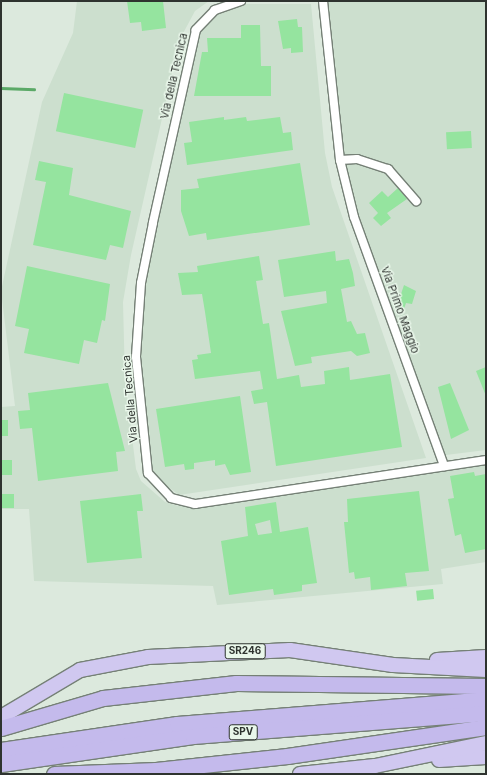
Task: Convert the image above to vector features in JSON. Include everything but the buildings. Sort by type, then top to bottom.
[{"type":"highway","name":"SR246","points":[[1,717],[57,680],[102,663],[256,650],[314,652],[430,669],[486,670]]},
{"type":"highway","points":[[365,660],[486,657]]},
{"type":"highway","points":[[1,728],[103,698],[228,684],[486,686]]},
{"type":"highway","name":"SPV","points":[[1,750],[177,724],[486,699]]},
{"type":"highway","name":"SPV","points":[[1,764],[193,736],[486,713]]},
{"type":"highway","points":[[54,774],[156,770],[287,756],[486,727]]},
{"type":"highway","points":[[375,766],[486,743]]},
{"type":"highway","points":[[300,774],[486,757]]},
{"type":"street","name":"Via della Tecnica","points":[[241,1],[215,10],[196,30],[141,283],[136,357],[148,473],[171,498],[195,504],[486,460]]},
{"type":"street","name":"Via Primo Maggio","points":[[323,1],[340,160],[354,217],[444,466]]},
{"type":"street","points":[[340,160],[357,159],[388,169],[416,201]]},
{"type":"shaded area","points":[[77,1],[209,1],[195,11],[180,39],[131,255],[123,302],[125,381],[136,469],[141,481],[165,502],[178,506],[486,461],[486,562],[441,569],[443,584],[217,605],[213,586],[34,581],[29,509],[1,509],[1,407],[15,406],[1,291],[42,102],[73,33]]},
{"type":"shaded area","points":[[322,1],[486,1],[486,450],[438,456],[343,185]]},
{"type":"shaded area","points":[[248,4],[311,4],[325,153],[332,187],[426,458],[179,495],[151,474],[137,379],[135,303],[153,206],[198,28],[222,7]]},
{"type":"waterway","points":[[1,88],[34,89]]}]
